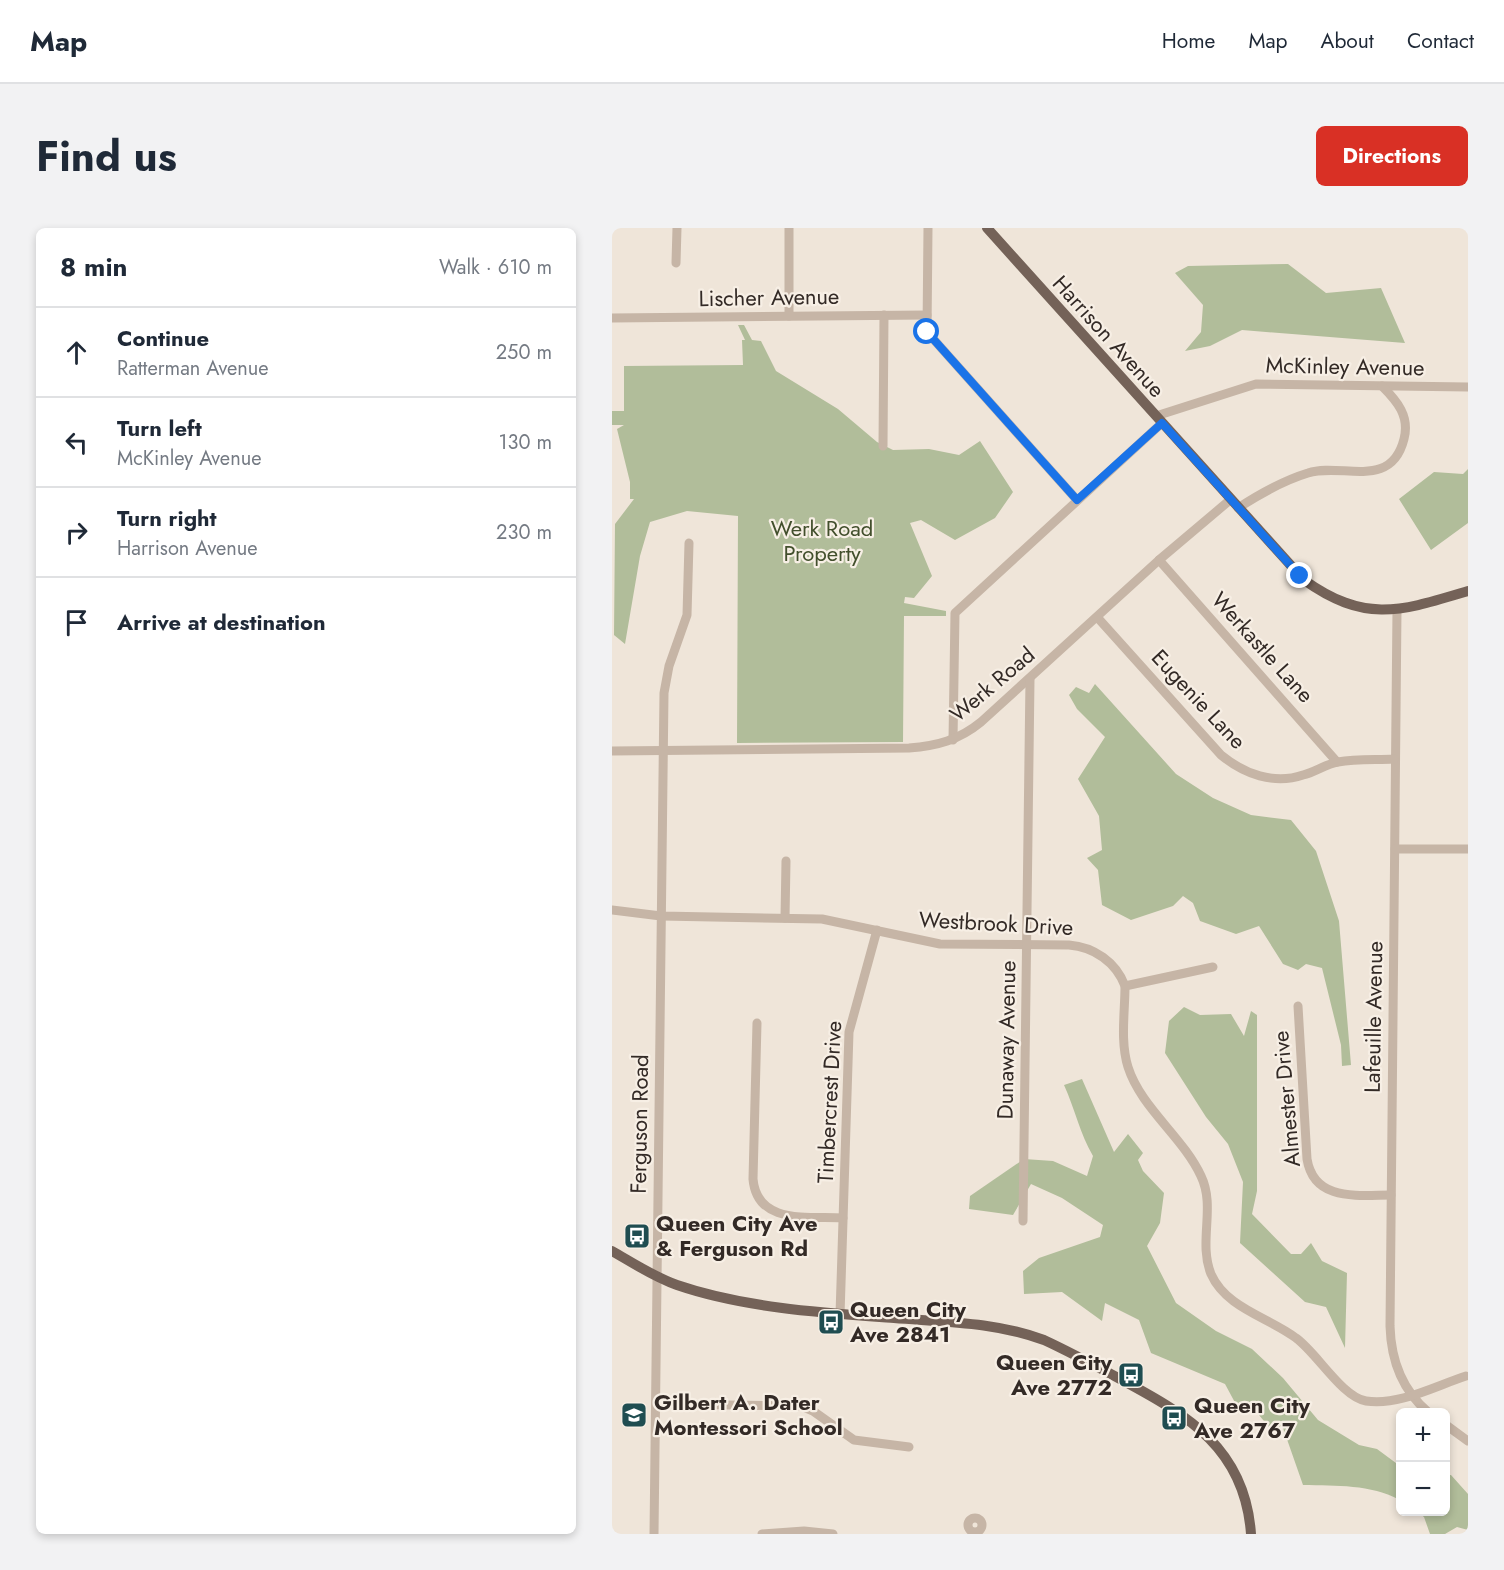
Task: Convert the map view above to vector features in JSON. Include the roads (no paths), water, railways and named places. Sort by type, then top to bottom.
[{"type":"main road","name":"Harrison Avenue","points":[[987,228],[1300,576],[1321,592],[1360,606],[1397,610],[1468,591]]},
{"type":"main road","points":[[612,1251],[675,1285],[720,1297],[840,1314],[1003,1328],[1022,1332],[1062,1348],[1176,1409],[1202,1430],[1219,1450],[1238,1482],[1247,1509],[1251,1534]]},
{"type":"street","points":[[676,263],[677,228]]},
{"type":"street","points":[[789,228],[789,316]]},
{"type":"street","points":[[928,228],[927,332],[1077,500]]},
{"type":"street","points":[[883,446],[884,315]]},
{"type":"street","name":"Lischer Avenue","points":[[612,318],[927,315]]},
{"type":"street","name":"McKinley Avenue","points":[[952,740],[955,613],[1159,420],[1256,384],[1468,387]]},
{"type":"street","name":"Werk Road","points":[[612,751],[909,748],[952,740],[981,722],[1159,560],[1234,504],[1307,473],[1365,472],[1389,463],[1402,445],[1405,420],[1395,400],[1382,386]]},
{"type":"street","name":"Ferguson Road","points":[[654,1534],[663,751],[666,680],[687,615],[689,543]]},
{"type":"street","name":"Werkastle Lane","points":[[1159,560],[1337,762]]},
{"type":"street","name":"Lafeuille Avenue","points":[[1397,610],[1390,1341],[1395,1364],[1410,1395],[1423,1408]]},
{"type":"street","name":"Eugenie Lane","points":[[1097,617],[1221,755],[1239,768],[1262,777],[1283,779],[1305,775],[1337,762],[1394,759]]},
{"type":"street","name":"Dunaway Avenue","points":[[1023,1221],[1030,679]]},
{"type":"street","points":[[1395,849],[1468,849]]},
{"type":"street","points":[[785,918],[786,861]]},
{"type":"street","name":"Westbrook Drive","points":[[612,910],[660,916],[785,918],[843,922],[940,945],[1089,948],[1103,957],[1122,978],[1125,986]]},
{"type":"street","name":"Timbercrest Drive","points":[[840,1314],[849,1032],[877,930]]},
{"type":"street","points":[[1213,967],[1125,986],[1124,1043],[1128,1070],[1143,1095],[1196,1167],[1204,1183],[1208,1207],[1206,1254],[1216,1284],[1230,1299],[1296,1338],[1356,1397],[1368,1401],[1398,1401],[1466,1376]]},
{"type":"street","name":"Almester Drive","points":[[1298,1006],[1307,1160],[1311,1173],[1320,1186],[1332,1193],[1391,1195]]},
{"type":"street","points":[[757,1023],[753,1179],[756,1195],[768,1210],[782,1215],[843,1218]]},
{"type":"street","points":[[656,1404],[801,1406],[813,1411],[854,1440],[909,1447]]},
{"type":"street","points":[[1450,1428],[1468,1441]]},
{"type":"street","points":[[762,1534],[804,1531],[833,1534]]},
{"type":"place","name":"Queen City Ave & Ferguson Rd","points":[[637,1236]]},
{"type":"place","name":"Queen City Ave 2841","points":[[831,1322]]},
{"type":"place","name":"Queen City Ave 2772","points":[[1131,1375]]},
{"type":"place","name":"Gilbert A. Dater Montessori School","points":[[634,1415]]},
{"type":"place","name":"Queen City Ave 2767","points":[[1174,1418]]},
{"type":"park label","name":"Werk Road Property","points":[[822,540]]}]
